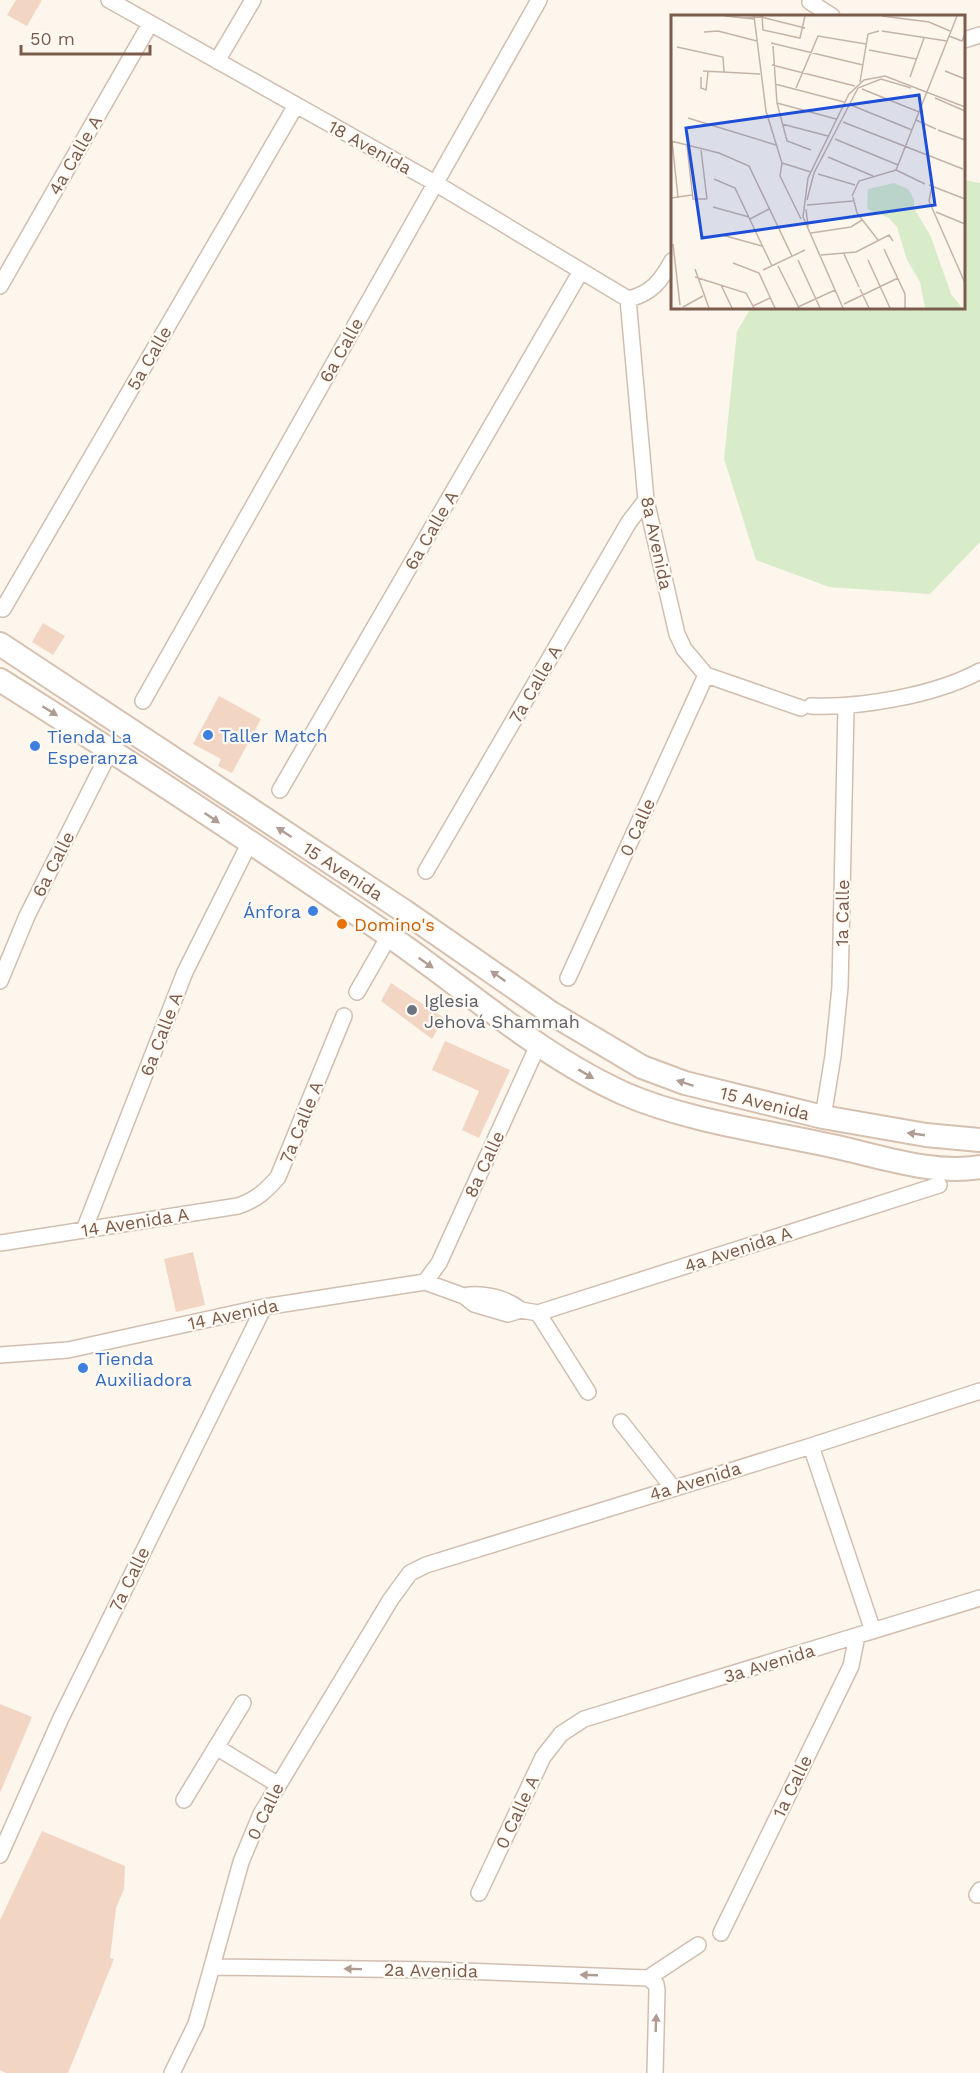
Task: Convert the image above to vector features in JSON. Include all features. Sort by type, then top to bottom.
[{"type":"main road","name":"15 Avenida","points":[[0,644],[404,911],[551,1013],[642,1067],[686,1083],[823,1117],[878,1128],[977,1140]]},
{"type":"main road","name":"15 Avenida","points":[[0,680],[111,749],[388,936],[588,1076],[628,1095],[690,1114],[917,1164],[974,1168]]},
{"type":"street","name":"18 Avenida","points":[[109,0],[435,183],[628,299]]},
{"type":"street","points":[[217,61],[253,0]]},
{"type":"street","name":"6a Calle","points":[[143,701],[539,0]]},
{"type":"street","points":[[803,15],[811,1],[831,15]]},
{"type":"street","name":"4a Calle A","points":[[0,286],[150,24]]},
{"type":"street","points":[[965,39],[980,35]]},
{"type":"street","name":"5a Calle","points":[[3,609],[296,107]]},
{"type":"street","points":[[628,299],[645,294],[658,284],[671,263]]},
{"type":"street","name":"6a Calle A","points":[[280,790],[581,271]]},
{"type":"street","name":"8a Avenida","points":[[628,299],[646,500],[677,634],[684,649],[706,675]]},
{"type":"street","name":"7a Calle A","points":[[426,871],[629,522],[646,500]]},
{"type":"street","points":[[706,675],[806,707],[846,708],[956,684],[980,672]]},
{"type":"street","name":"0 Calle","points":[[568,978],[706,675]]},
{"type":"street","name":"1a Calle","points":[[823,1117],[833,1056],[840,987],[846,708]]},
{"type":"street","name":"6a Calle","points":[[0,981],[27,916],[111,749]]},
{"type":"street","name":"6a Calle A","points":[[84,1230],[185,972],[249,844]]},
{"type":"street","points":[[357,992],[388,936]]},
{"type":"street","name":"7a Calle A","points":[[266,1191],[278,1177],[344,1016]]},
{"type":"street","name":"8a Calle","points":[[425,1282],[439,1263],[539,1043]]},
{"type":"street","name":"4a Avenida A","points":[[538,1313],[939,1185]]},
{"type":"street","name":"14 Avenida A","points":[[0,1243],[238,1206],[266,1191]]},
{"type":"street","name":"14 Avenida","points":[[0,1355],[68,1350],[264,1307],[380,1287],[408,1287],[425,1282],[464,1296],[474,1304],[508,1314],[521,1311],[538,1313]]},
{"type":"street","name":"7a Calle","points":[[0,1855],[61,1718],[264,1307]]},
{"type":"street","points":[[538,1313],[588,1392]]},
{"type":"street","name":"4a Avenida","points":[[410,1573],[426,1565],[811,1446],[980,1391]]},
{"type":"street","points":[[621,1422],[673,1488]]},
{"type":"street","points":[[811,1446],[873,1631]]},
{"type":"street","name":"0 Calle","points":[[172,2073],[196,2024],[214,1967],[241,1862],[261,1814],[277,1784],[391,1599],[410,1573]]},
{"type":"street","name":"3a Avenida","points":[[561,1734],[584,1719],[980,1598]]},
{"type":"street","name":"1a Calle","points":[[721,1933],[851,1666],[857,1636]]},
{"type":"street","points":[[184,1800],[243,1703]]},
{"type":"street","name":"0 Calle A","points":[[478,1893],[543,1757],[561,1734]]},
{"type":"street","points":[[216,1747],[277,1784]]},
{"type":"street","points":[[655,2073],[657,1990],[656,1984],[648,1978],[698,1945]]},
{"type":"street","name":"2a Avenida","points":[[214,1967],[435,1970],[648,1978]]},
{"type":"green space","points":[[965,180],[980,183],[980,542],[930,594],[829,587],[756,560],[724,459],[737,331],[750,309],[965,309]]},
{"type":"building","points":[[16,0],[42,0],[27,26],[7,15]]},
{"type":"building","points":[[43,623],[65,636],[53,655],[32,642]]},
{"type":"building","name":"Taller Match","points":[[219,696],[261,719],[232,773],[218,766],[221,759],[193,744]]},
{"type":"building","name":"Iglesia Jehová Shammah","points":[[391,983],[444,1018],[432,1039],[381,1001]]},
{"type":"building","points":[[445,1041],[510,1070],[479,1138],[462,1130],[479,1091],[432,1070]]},
{"type":"building","points":[[193,1252],[205,1305],[176,1312],[164,1259]]},
{"type":"building","points":[[0,1704],[32,1717],[0,1793]]},
{"type":"building","points":[[42,1831],[125,1866],[124,1889],[116,1908],[110,1958],[114,1959],[68,2073],[6,2073],[0,2070],[0,1920]]},
{"type":"place","name":"Taller Match","points":[[208,735]]},
{"type":"place","name":"Tienda La Esperanza","points":[[35,746]]},
{"type":"place","name":"Ánfora","points":[[313,911]]},
{"type":"place","name":"Domino's","points":[[342,924]]},
{"type":"place","name":"Iglesia Jehová Shammah","points":[[412,1010]]},
{"type":"place","name":"Tienda Auxiliadora","points":[[83,1368]]}]
